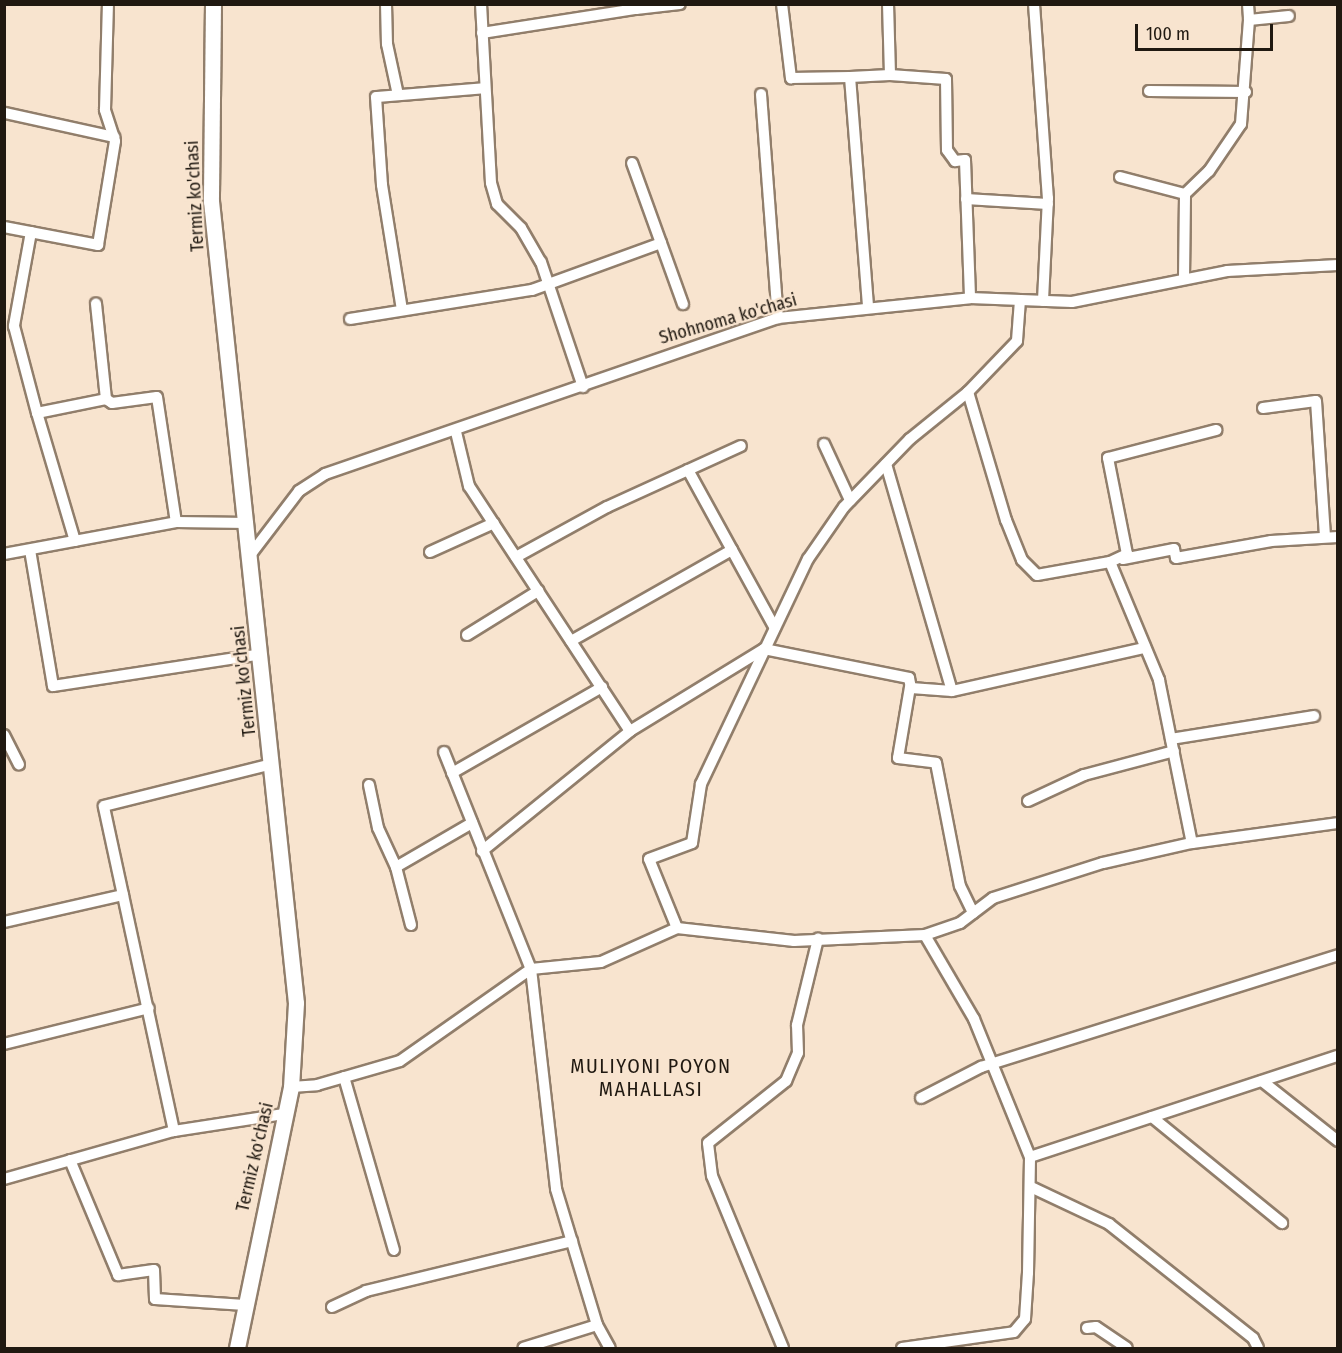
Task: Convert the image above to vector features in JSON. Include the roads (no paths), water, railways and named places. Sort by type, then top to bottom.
[{"type":"main road","name":"Termiz ko'chasi","points":[[213,4],[211,201],[248,524],[296,1003],[291,1087],[237,1348]]},
{"type":"street","points":[[4,227],[98,245],[114,137],[105,110],[108,4]]},
{"type":"street","points":[[386,4],[387,44],[398,95]]},
{"type":"street","points":[[481,4],[485,88],[496,204],[521,228],[549,285],[583,387]]},
{"type":"street","points":[[482,33],[636,7],[680,4]]},
{"type":"street","points":[[782,4],[790,78],[890,75],[946,79],[947,150],[955,161],[965,160],[970,298]]},
{"type":"street","points":[[888,4],[890,75]]},
{"type":"street","points":[[1034,4],[1044,93],[1048,204],[1043,301]]},
{"type":"street","points":[[1184,278],[1185,194],[1209,171],[1241,124],[1246,92],[1248,4]]},
{"type":"street","points":[[1248,20],[1289,16]]},
{"type":"street","points":[[850,77],[868,305]]},
{"type":"street","points":[[402,310],[381,184],[376,97],[485,88]]},
{"type":"street","points":[[1149,91],[1246,92]]},
{"type":"street","points":[[761,93],[778,318]]},
{"type":"street","points":[[5,113],[114,137]]},
{"type":"street","points":[[632,163],[683,304]]},
{"type":"street","points":[[1120,177],[1185,194]]},
{"type":"street","points":[[966,199],[1048,204]]},
{"type":"street","points":[[31,232],[14,326],[75,541]]},
{"type":"street","points":[[350,319],[549,285],[661,243]]},
{"type":"street","name":"Shohnoma ko'chasi","points":[[251,554],[299,491],[325,474],[456,432],[583,387],[698,342],[778,318],[868,305],[970,298],[1043,301],[1122,296],[1184,278],[1338,265]]},
{"type":"street","points":[[677,928],[650,859],[692,843],[701,784],[808,559],[850,500],[886,464],[968,392],[1017,341],[1020,300]]},
{"type":"street","points":[[96,304],[106,399]]},
{"type":"street","points":[[968,392],[1006,520],[1028,569],[1037,575],[1174,549],[1176,558],[1325,536],[1338,537]]},
{"type":"street","points":[[37,413],[106,399],[112,403],[157,397],[176,522]]},
{"type":"street","points":[[1263,408],[1317,401],[1325,536]]},
{"type":"street","points":[[1123,559],[1127,554],[1108,458],[1216,430]]},
{"type":"street","points":[[456,432],[469,486],[630,731]]},
{"type":"street","points":[[825,444],[850,500]]},
{"type":"street","points":[[516,557],[688,470],[741,446]]},
{"type":"street","points":[[886,464],[952,692]]},
{"type":"street","points":[[688,470],[775,628]]},
{"type":"street","points":[[4,554],[176,522],[248,524]]},
{"type":"street","points":[[430,552],[494,523]]},
{"type":"street","points":[[30,550],[53,686],[261,654]]},
{"type":"street","points":[[571,641],[732,550]]},
{"type":"street","points":[[1110,562],[1145,648],[1171,739],[1192,843]]},
{"type":"street","points":[[467,635],[538,591]]},
{"type":"street","points":[[910,687],[952,692],[1145,648]]},
{"type":"street","points":[[482,851],[630,731],[764,649],[909,678],[910,687],[898,758],[936,763],[960,886],[973,913]]},
{"type":"street","points":[[452,773],[602,687]]},
{"type":"street","points":[[1171,739],[1314,717]]},
{"type":"street","points":[[4,735],[19,764]]},
{"type":"street","points":[[444,752],[531,969],[556,1189],[597,1325],[610,1348]]},
{"type":"street","points":[[1028,801],[1084,775],[1174,752]]},
{"type":"street","points":[[174,1131],[104,806],[272,764]]},
{"type":"street","points":[[369,784],[378,828],[396,867],[411,925]]},
{"type":"street","points":[[291,1087],[344,1077],[400,1061],[531,969],[601,962],[677,928],[818,939],[925,935],[973,913],[993,898],[1023,888],[1192,843],[1338,823]]},
{"type":"street","points":[[396,867],[472,824]]},
{"type":"street","points":[[4,922],[123,895]]},
{"type":"street","points":[[902,1348],[1021,1327],[1033,1188],[1030,1157],[992,1063],[925,935]]},
{"type":"street","points":[[783,1348],[716,1187],[708,1143],[786,1081],[798,1053],[797,1025],[818,939]]},
{"type":"street","points":[[921,1098],[992,1063],[1338,955]]},
{"type":"street","points":[[4,1044],[149,1008]]},
{"type":"street","points":[[1030,1157],[1338,1056]]},
{"type":"street","points":[[344,1077],[394,1250]]},
{"type":"street","points":[[1262,1081],[1338,1141]]},
{"type":"street","points":[[4,1179],[174,1131],[284,1114]]},
{"type":"street","points":[[1152,1117],[1282,1223]]},
{"type":"street","points":[[70,1160],[118,1275],[154,1270],[155,1299],[245,1305]]},
{"type":"street","points":[[1033,1188],[1109,1224],[1253,1338],[1258,1348]]},
{"type":"street","points":[[332,1307],[366,1291],[572,1241]]},
{"type":"street","points":[[523,1348],[597,1325]]},
{"type":"street","points":[[1087,1328],[1096,1327],[1127,1348]]},
{"type":"district","name":"MULIYONI POYON MAHALLASI","points":[[651,1078]]}]
